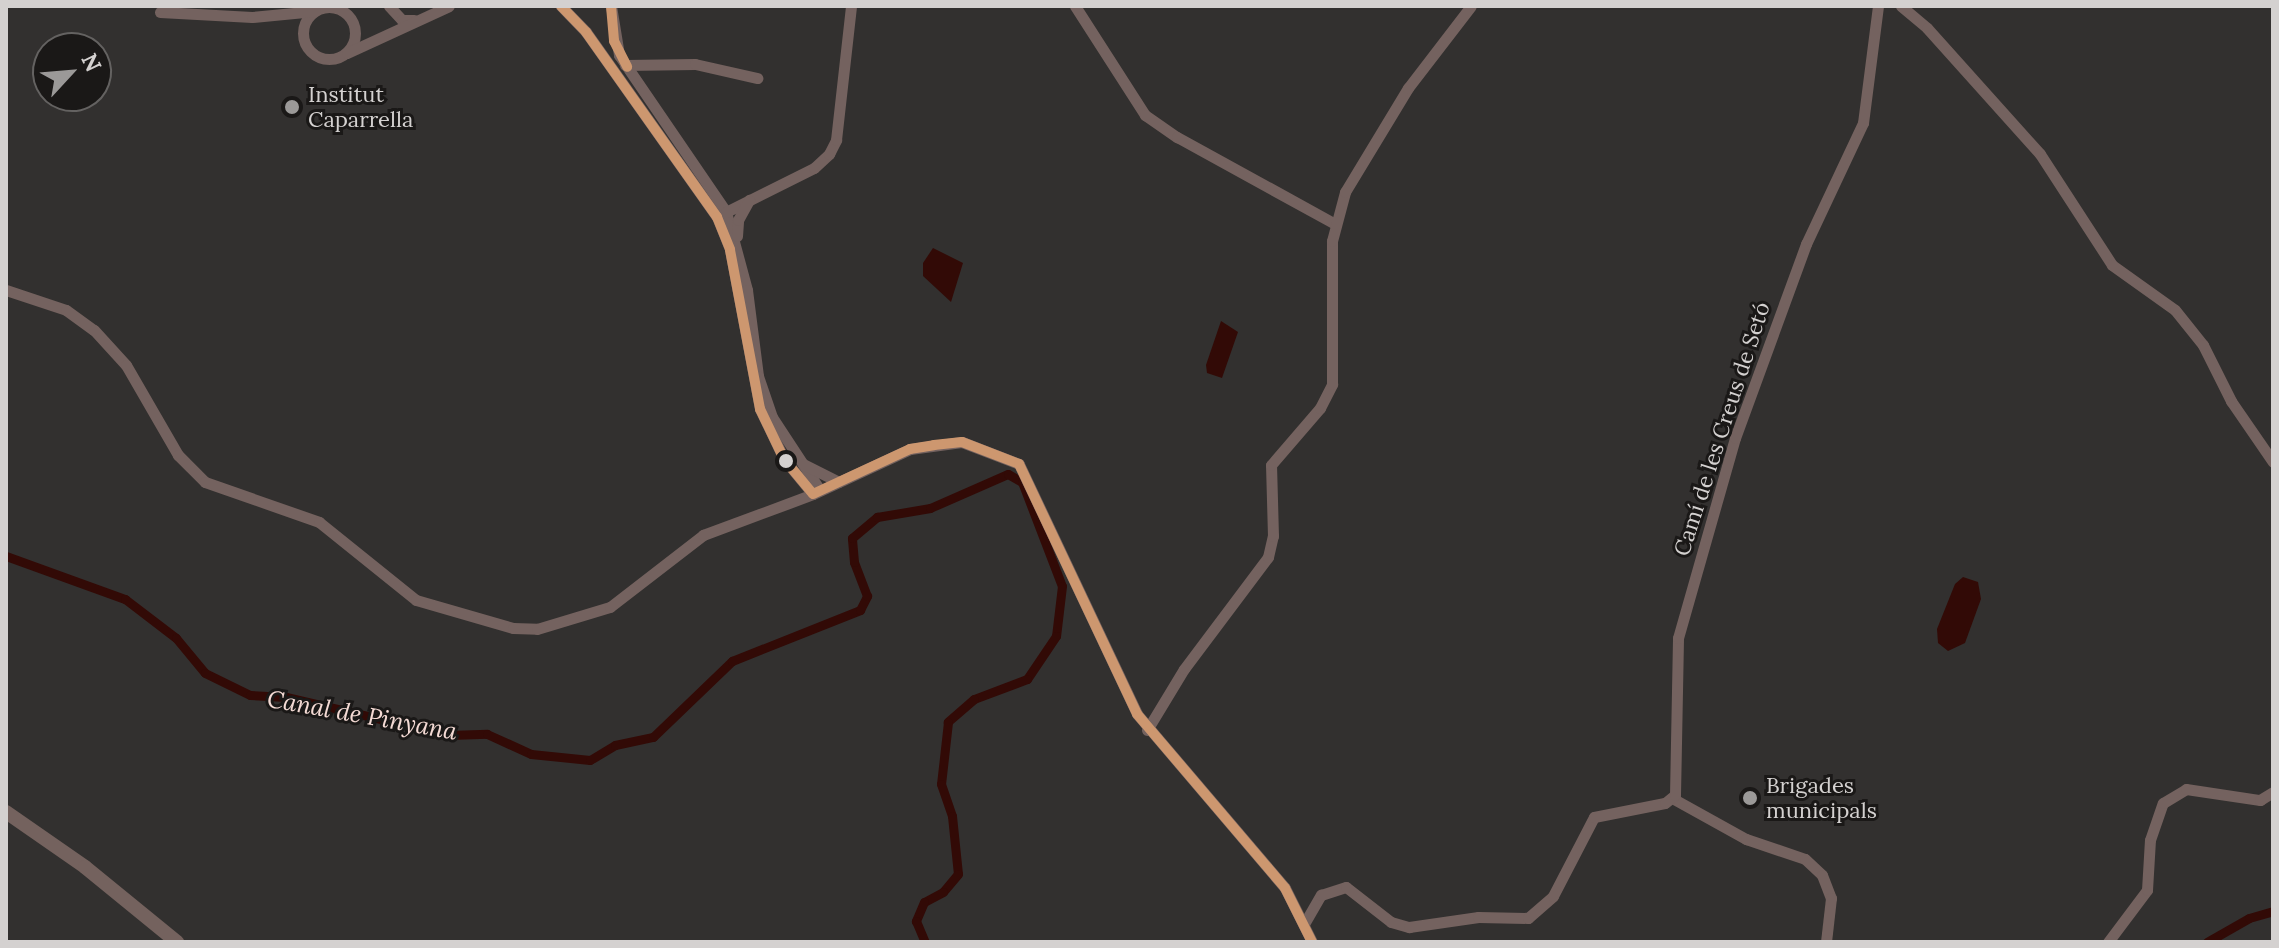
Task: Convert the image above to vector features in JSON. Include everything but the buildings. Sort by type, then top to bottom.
[{"type":"main road","points":[[6,812],[85,867],[177,942]]},
{"type":"street","points":[[389,6],[402,20],[415,20]]},
{"type":"street","points":[[324,8],[302,33],[307,49],[330,60],[449,6]]},
{"type":"street","points":[[561,6],[586,32],[701,196],[725,237]]},
{"type":"street","points":[[726,212],[814,168],[829,154],[836,140],[851,6]]},
{"type":"street","points":[[1075,6],[1145,115],[1177,137],[1335,224]]},
{"type":"street","points":[[1147,730],[1184,669],[1268,557],[1273,536],[1271,465],[1330,393],[1335,224],[1345,192],[1408,88],[1471,6]]},
{"type":"street","name":"Camí de les Creus de Setó","points":[[1672,798],[1679,760],[1678,638],[1735,438],[1806,244],[1863,123],[1878,6]]},
{"type":"street","points":[[1901,6],[1927,28],[2040,154],[2112,265],[2175,310],[2203,345],[2231,401],[2273,462]]},
{"type":"street","points":[[160,12],[252,17],[324,8],[343,11],[353,23],[354,39],[346,53]]},
{"type":"street","points":[[612,8],[614,41],[625,65],[726,212],[737,245],[758,376],[772,417],[796,466],[796,499]]},
{"type":"street","points":[[625,65],[695,64],[757,78]]},
{"type":"street","points":[[713,189],[730,199],[749,200]]},
{"type":"street","points":[[701,196],[726,212]]},
{"type":"street","points":[[737,245],[738,220],[749,200]]},
{"type":"street","points":[[726,212],[725,237],[760,409],[816,492]]},
{"type":"street","points":[[6,290],[66,310],[94,330],[126,365],[178,455],[205,482],[319,522],[416,600],[440,611],[537,629],[610,607],[703,535],[816,492],[910,449],[962,442],[1019,464],[1147,730],[1277,877],[1312,942]]},
{"type":"street","points":[[796,466],[839,482]]},
{"type":"street","points":[[2108,942],[2147,890],[2150,840],[2163,803],[2186,789],[2260,800],[2273,792]]},
{"type":"street","points":[[1304,924],[1321,895],[1346,887],[1391,922],[1409,927],[1478,917],[1528,918],[1553,896],[1594,817],[1672,798],[1746,839],[1805,859],[1822,875],[1831,898],[1826,942]]},
{"type":"shaded area","points":[[933,248],[963,263],[951,302],[923,276],[923,263]]},
{"type":"shaded area","points":[[1221,321],[1238,332],[1222,378],[1207,373],[1206,365]]},
{"type":"shaded area","points":[[1963,577],[1978,582],[1981,599],[1965,643],[1948,651],[1938,643],[1937,629],[1955,584]]},
{"type":"waterway","name":"Canal de Pinyana","points":[[6,556],[125,599],[176,638],[205,673],[250,695],[286,697],[449,735],[487,734],[531,754],[590,760],[615,745],[653,737],[732,661],[860,610],[867,596],[854,562],[852,538],[877,517],[930,508],[1008,474],[1022,482],[1062,586],[1056,636],[1027,679],[974,699],[948,722],[941,784],[952,816],[958,874],[943,892],[924,902],[916,921],[925,942]]},
{"type":"waterway","name":"Canal de Pinyana","points":[[2207,942],[2249,918],[2273,911]]},
{"type":"transit line","points":[[561,6],[586,32],[717,217],[730,250],[760,409],[784,459],[813,494]]},
{"type":"transit line","points":[[611,6],[614,41],[627,67]]},
{"type":"transit line","points":[[813,494],[910,449],[934,445],[962,442],[1019,464],[1137,714],[1285,888],[1312,942]]},
{"type":"place","name":"Institut Caparrella","points":[[292,107]]},
{"type":"place","name":"Brigades municipals","points":[[1750,798]]}]
